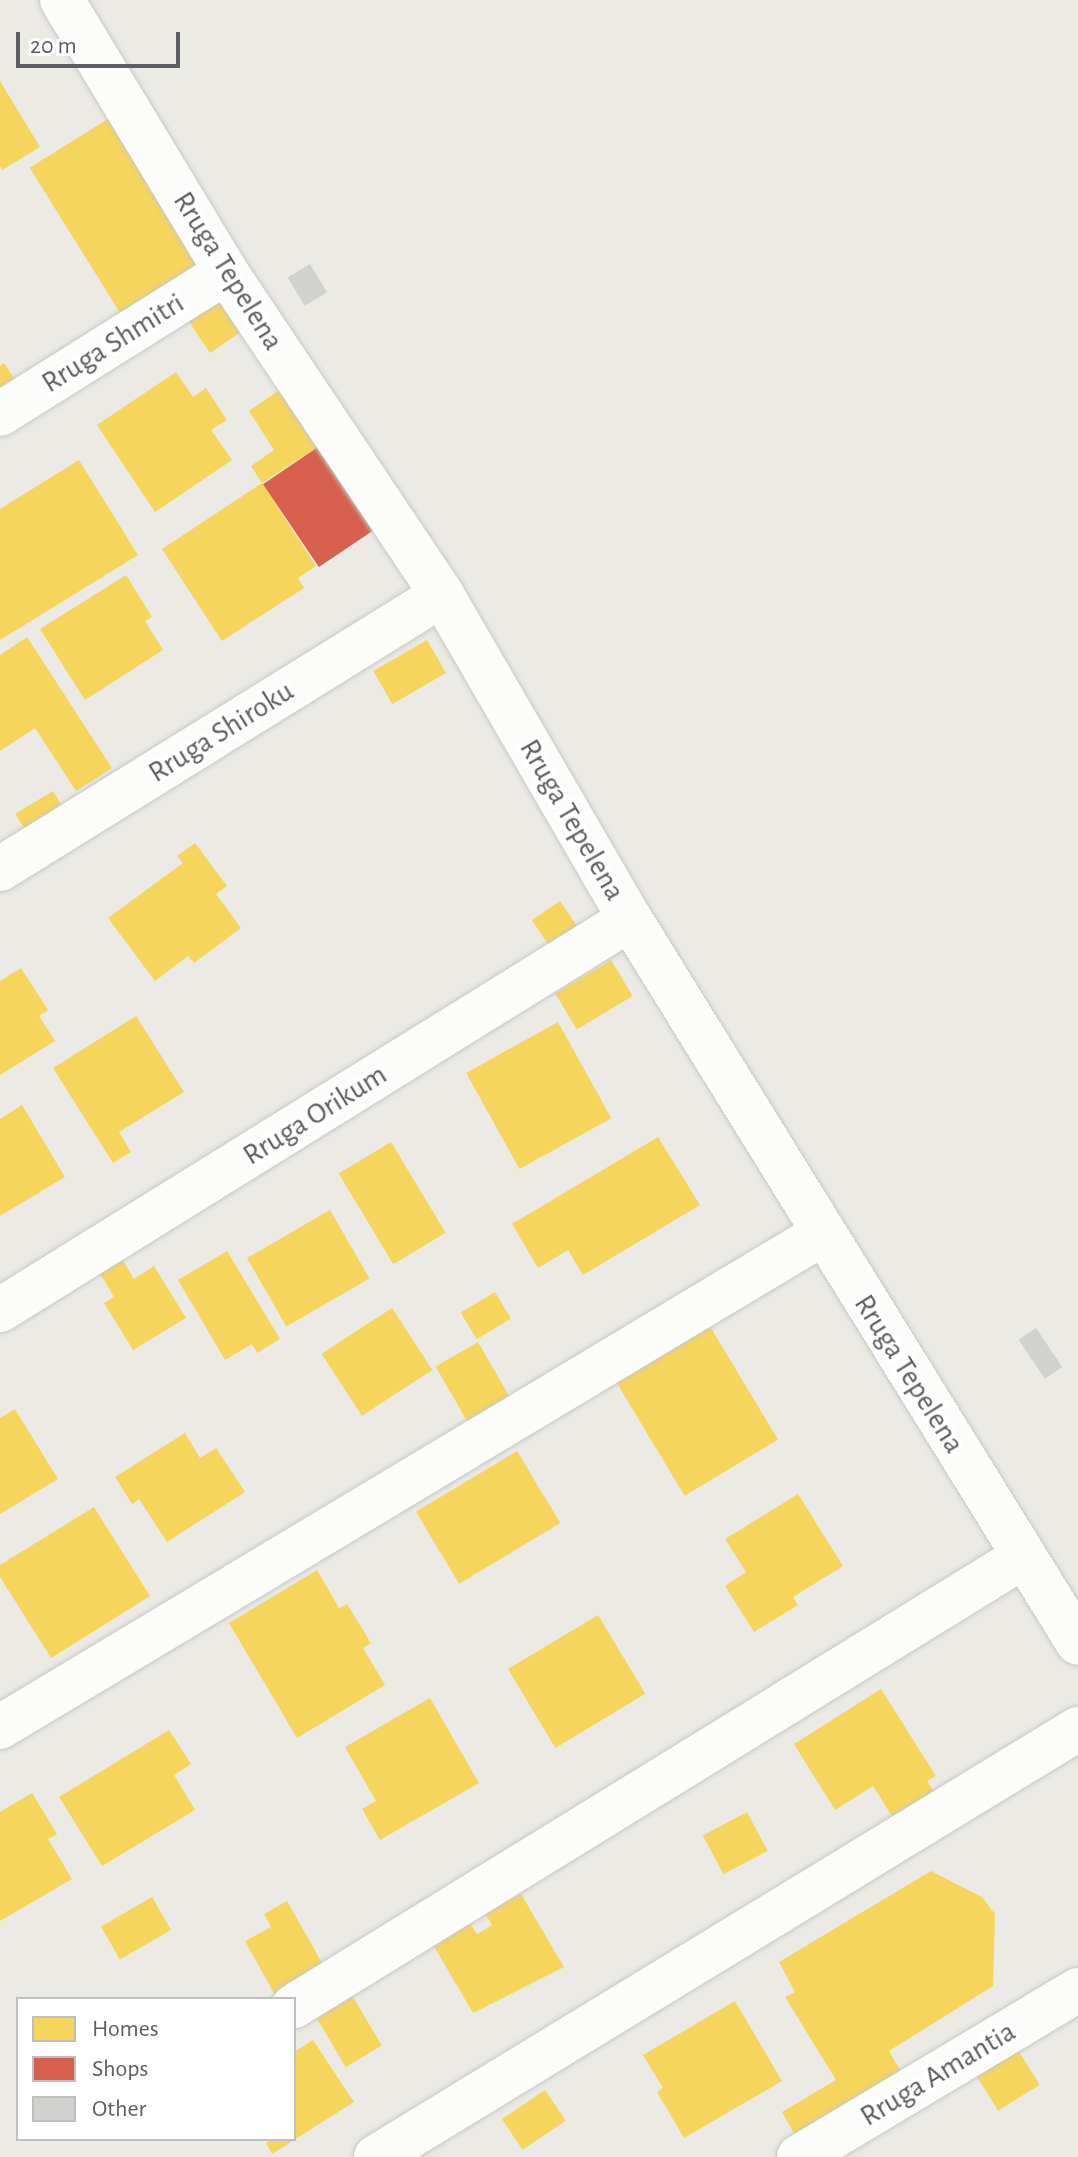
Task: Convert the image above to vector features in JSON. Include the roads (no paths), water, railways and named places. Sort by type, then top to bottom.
[{"type":"street","name":"Rruga Tepelena","points":[[62,0],[226,272],[442,595],[630,919],[822,1234],[1078,1643]]},
{"type":"street","name":"Rruga Shmitri","points":[[0,414],[226,272]]},
{"type":"street","name":"Rruga Shiroku","points":[[0,869],[442,595]]},
{"type":"street","name":"Rruga Orikum","points":[[0,1310],[630,919]]},
{"type":"street","points":[[0,1727],[822,1234]]},
{"type":"street","points":[[296,2005],[1023,1557]]},
{"type":"street","points":[[376,2157],[1078,1729]]},
{"type":"street","name":"Rruga Amantia","points":[[799,2157],[1078,1990]]}]
